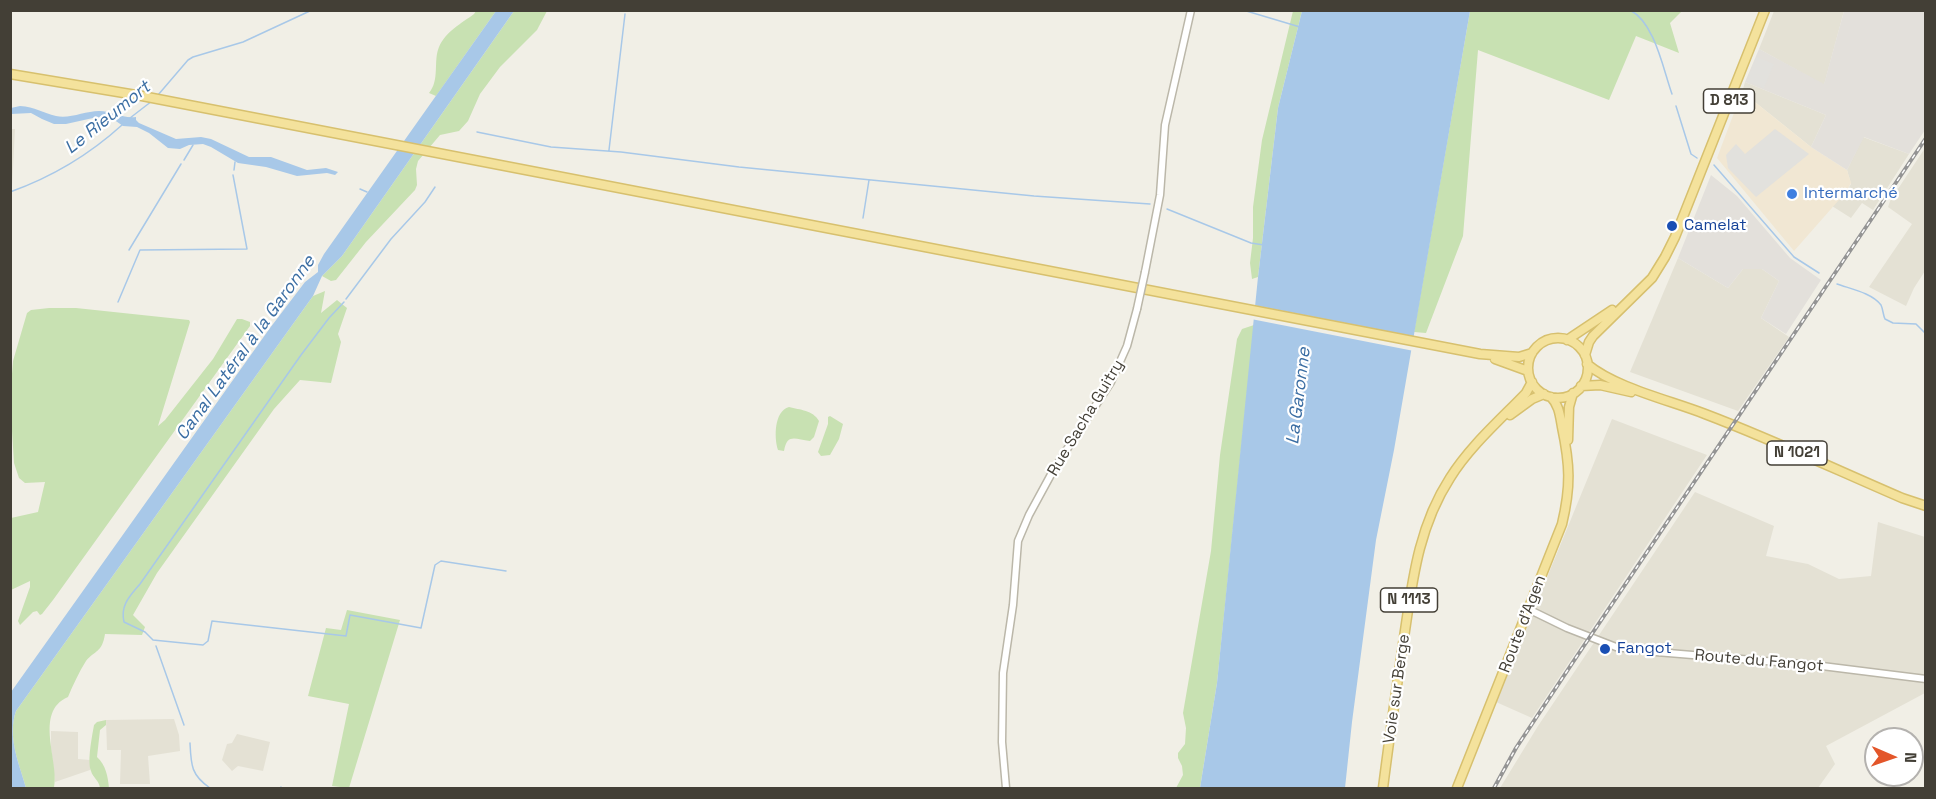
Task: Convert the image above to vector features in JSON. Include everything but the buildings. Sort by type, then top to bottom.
[{"type":"main road","name":"D 813","points":[[1586,360],[1589,342],[1593,336],[1662,264],[1675,237],[1765,10]]},
{"type":"main road","points":[[10,74],[162,99],[1476,353],[1519,357],[1532,354]]},
{"type":"main road","name":"D 813","points":[[1568,340],[1602,318],[1641,288]]},
{"type":"main road","points":[[1558,338],[1568,340],[1579,348],[1586,360],[1586,376],[1581,386],[1573,393],[1562,397],[1547,395],[1532,382],[1528,371],[1532,354],[1545,341],[1558,338]]},
{"type":"main road","points":[[1476,353],[1528,371]]},
{"type":"main road","name":"N 1021","points":[[1586,360],[1607,377],[1741,429],[1926,507]]},
{"type":"main road","name":"N 1113","points":[[1489,431],[1526,393],[1532,382]]},
{"type":"main road","name":"N 1021","points":[[1581,386],[1606,386],[1668,401]]},
{"type":"main road","name":"Route d'Agen","points":[[1457,789],[1564,515],[1570,486],[1569,407],[1573,393]]},
{"type":"main road","name":"N 1113","points":[[1489,431],[1526,404],[1547,395]]},
{"type":"main road","name":"Route d'Agen","points":[[1547,395],[1558,409],[1568,455]]},
{"type":"main road","name":"Voie sur Berge","points":[[1383,789],[1412,578],[1420,542],[1430,515],[1449,478],[1489,431]]},
{"type":"street","name":"Rue Sacha Guitry","points":[[1006,789],[1002,742],[1003,673],[1013,605],[1018,542],[1029,515],[1054,469],[1111,382],[1127,346],[1137,309],[1160,195],[1165,124],[1191,10]]},
{"type":"street","name":"Route du Fangot","points":[[1528,609],[1567,628],[1616,647],[1814,665],[1926,679]]},
{"type":"shaded area","points":[[1774,11],[1844,11],[1824,85],[1759,49]]},
{"type":"shaded area","points":[[1844,11],[1925,11],[1925,130],[1909,154],[1864,137],[1847,170],[1811,147],[1826,115],[1745,82],[1759,49],[1824,84]]},
{"type":"shaded area","points":[[1756,57],[1774,64],[1764,88],[1747,81]]},
{"type":"shaded area","points":[[1745,82],[1826,115],[1811,147],[1745,94],[1743,89]]},
{"type":"shaded area","points":[[1743,89],[1745,94],[1811,147],[1847,170],[1851,183],[1846,192],[1794,251],[1717,158]]},
{"type":"shaded area","points":[[11,129],[15,129],[11,188]]},
{"type":"shaded area","points":[[1775,129],[1809,154],[1756,197],[1728,168],[1726,155],[1736,144],[1745,154]]},
{"type":"shaded area","points":[[1863,137],[1909,154],[1873,210],[1862,203],[1851,218],[1832,206],[1851,184],[1847,170]]},
{"type":"shaded area","points":[[1925,148],[1925,271],[1906,306],[1869,287],[1912,224],[1888,207]]},
{"type":"shaded area","points":[[1711,175],[1737,196],[1790,258],[1821,280],[1786,334],[1761,318],[1779,281],[1762,269],[1743,269],[1728,288],[1678,258]]},
{"type":"shaded area","points":[[1678,258],[1728,288],[1743,269],[1762,269],[1779,281],[1761,318],[1789,337],[1738,411],[1630,372]]},
{"type":"shaded area","points":[[1612,419],[1707,455],[1532,718],[1496,702]]},
{"type":"shaded area","points":[[1695,492],[1774,526],[1766,556],[1808,564],[1839,579],[1871,576],[1878,522],[1925,537],[1925,693],[1826,746],[1835,764],[1818,788],[1500,788],[1538,726]]},
{"type":"shaded area","points":[[174,719],[179,735],[180,751],[148,756],[150,784],[120,784],[121,750],[107,750],[106,720]]},
{"type":"shaded area","points":[[51,731],[78,732],[78,759],[90,760],[90,770],[55,782]]},
{"type":"shaded area","points":[[237,734],[270,742],[263,771],[238,766],[232,771],[222,760],[227,744],[232,743]]},
{"type":"green space","points":[[476,11],[496,11],[436,96],[429,93],[434,82],[439,47],[450,32]]},
{"type":"green space","points":[[514,11],[547,11],[537,30],[500,67],[480,94],[468,121],[459,131],[440,135],[418,161],[415,190],[366,242],[336,280],[331,281],[322,276],[342,256]]},
{"type":"green space","points":[[1293,11],[1302,11],[1278,108],[1258,277],[1252,279],[1250,263],[1253,207],[1262,140]]},
{"type":"green space","points":[[1470,11],[1682,11],[1670,23],[1679,53],[1636,36],[1609,100],[1478,50],[1463,236],[1426,333],[1414,332]]},
{"type":"green space","points":[[325,291],[321,313],[337,300],[347,308],[338,334],[341,342],[331,383],[300,380],[274,409],[157,573],[133,615],[145,627],[142,635],[105,634],[102,645],[86,661],[68,697],[58,704],[52,714],[50,738],[55,777],[54,788],[26,788],[13,740],[16,711],[313,296]]},
{"type":"green space","points":[[76,308],[189,320],[158,426],[213,359],[237,319],[250,322],[250,326],[53,600],[42,614],[40,615],[37,611],[33,612],[20,625],[18,621],[30,581],[11,590],[11,518],[38,512],[45,482],[25,483],[19,478],[14,463],[10,399],[13,361],[27,313],[31,310]]},
{"type":"green space","points":[[1254,325],[1217,683],[1200,788],[1176,788],[1183,775],[1178,753],[1185,744],[1186,728],[1183,713],[1211,551],[1220,455],[1237,339],[1242,329]]},
{"type":"green space","points":[[789,407],[810,413],[819,421],[814,437],[810,441],[792,438],[785,445],[784,451],[778,450],[776,426],[780,414]]},
{"type":"green space","points":[[830,416],[843,424],[839,439],[830,455],[821,456],[818,452]]},
{"type":"green space","points":[[347,610],[400,620],[349,788],[332,786],[349,704],[308,696],[326,628],[341,630]]},
{"type":"green space","points":[[106,720],[106,725],[100,730],[97,757],[104,767],[109,788],[100,788],[91,771],[90,755],[94,725]]},
{"type":"water","points":[[496,11],[514,11],[342,256],[322,276],[313,296],[16,711],[13,740],[26,788],[11,788],[11,692],[270,328],[305,282],[318,272],[318,265],[324,254]]},
{"type":"water","name":"La Garonne","points":[[1302,11],[1470,11],[1394,450],[1376,540],[1345,788],[1200,788],[1217,683],[1258,277],[1278,108]]},
{"type":"water","points":[[20,106],[61,117],[99,111],[136,117],[139,123],[176,139],[201,137],[211,139],[249,157],[271,157],[307,170],[326,168],[338,172],[335,175],[327,173],[297,176],[266,167],[238,163],[203,144],[189,145],[180,149],[168,148],[149,133],[137,127],[123,126],[113,119],[103,117],[54,124],[31,113],[11,114],[11,108]]},
{"type":"pier","points":[[1253,305],[1417,337],[1414,351],[1251,319]]},
{"type":"waterway","name":"Le Rieumort","points":[[158,95],[193,57],[243,42],[312,10]]},
{"type":"waterway","points":[[1243,10],[1300,27]]},
{"type":"waterway","points":[[1630,10],[1639,16],[1652,36],[1672,94]]},
{"type":"waterway","points":[[609,150],[625,14]]},
{"type":"waterway","name":"Le Rieumort","points":[[130,118],[152,101]]},
{"type":"waterway","points":[[1676,106],[1691,154],[1697,158]]},
{"type":"waterway","name":"Le Rieumort","points":[[10,192],[69,164],[122,125]]},
{"type":"waterway","points":[[477,132],[551,147],[621,152],[739,167],[1034,196],[1150,204]]},
{"type":"waterway","points":[[184,160],[193,145]]},
{"type":"waterway","points":[[234,170],[235,162]]},
{"type":"waterway","points":[[129,250],[181,164]]},
{"type":"waterway","points":[[1714,165],[1794,257],[1819,273]]},
{"type":"waterway","points":[[118,302],[140,250],[247,249],[233,175]]},
{"type":"waterway","points":[[863,218],[869,180]]},
{"type":"waterway","points":[[346,299],[391,239],[425,202],[435,187]]},
{"type":"waterway","points":[[360,189],[367,192]]},
{"type":"waterway","points":[[1167,209],[1251,243],[1264,245]]},
{"type":"waterway","points":[[1837,284],[1872,297],[1881,305],[1885,319],[1893,323],[1916,324],[1926,334]]},
{"type":"waterway","points":[[344,302],[301,355],[129,597],[123,611],[124,622],[145,632],[153,640],[203,645],[208,641],[212,621],[346,636],[350,615],[421,628],[435,565],[441,561],[506,571]]},
{"type":"waterway","points":[[156,646],[184,725]]},
{"type":"waterway","points":[[190,743],[193,769],[199,779],[210,788]]},
{"type":"railway","points":[[1494,788],[1516,748],[1577,656],[1926,138]]},
{"type":"place","name":"Intermarché","points":[[1792,194]]},
{"type":"place","name":"Camelat","points":[[1672,226]]},
{"type":"place","name":"Fangot","points":[[1605,649]]},
{"type":"water label","name":"Canal Latéral à la Garonne","points":[[246,348]]}]
